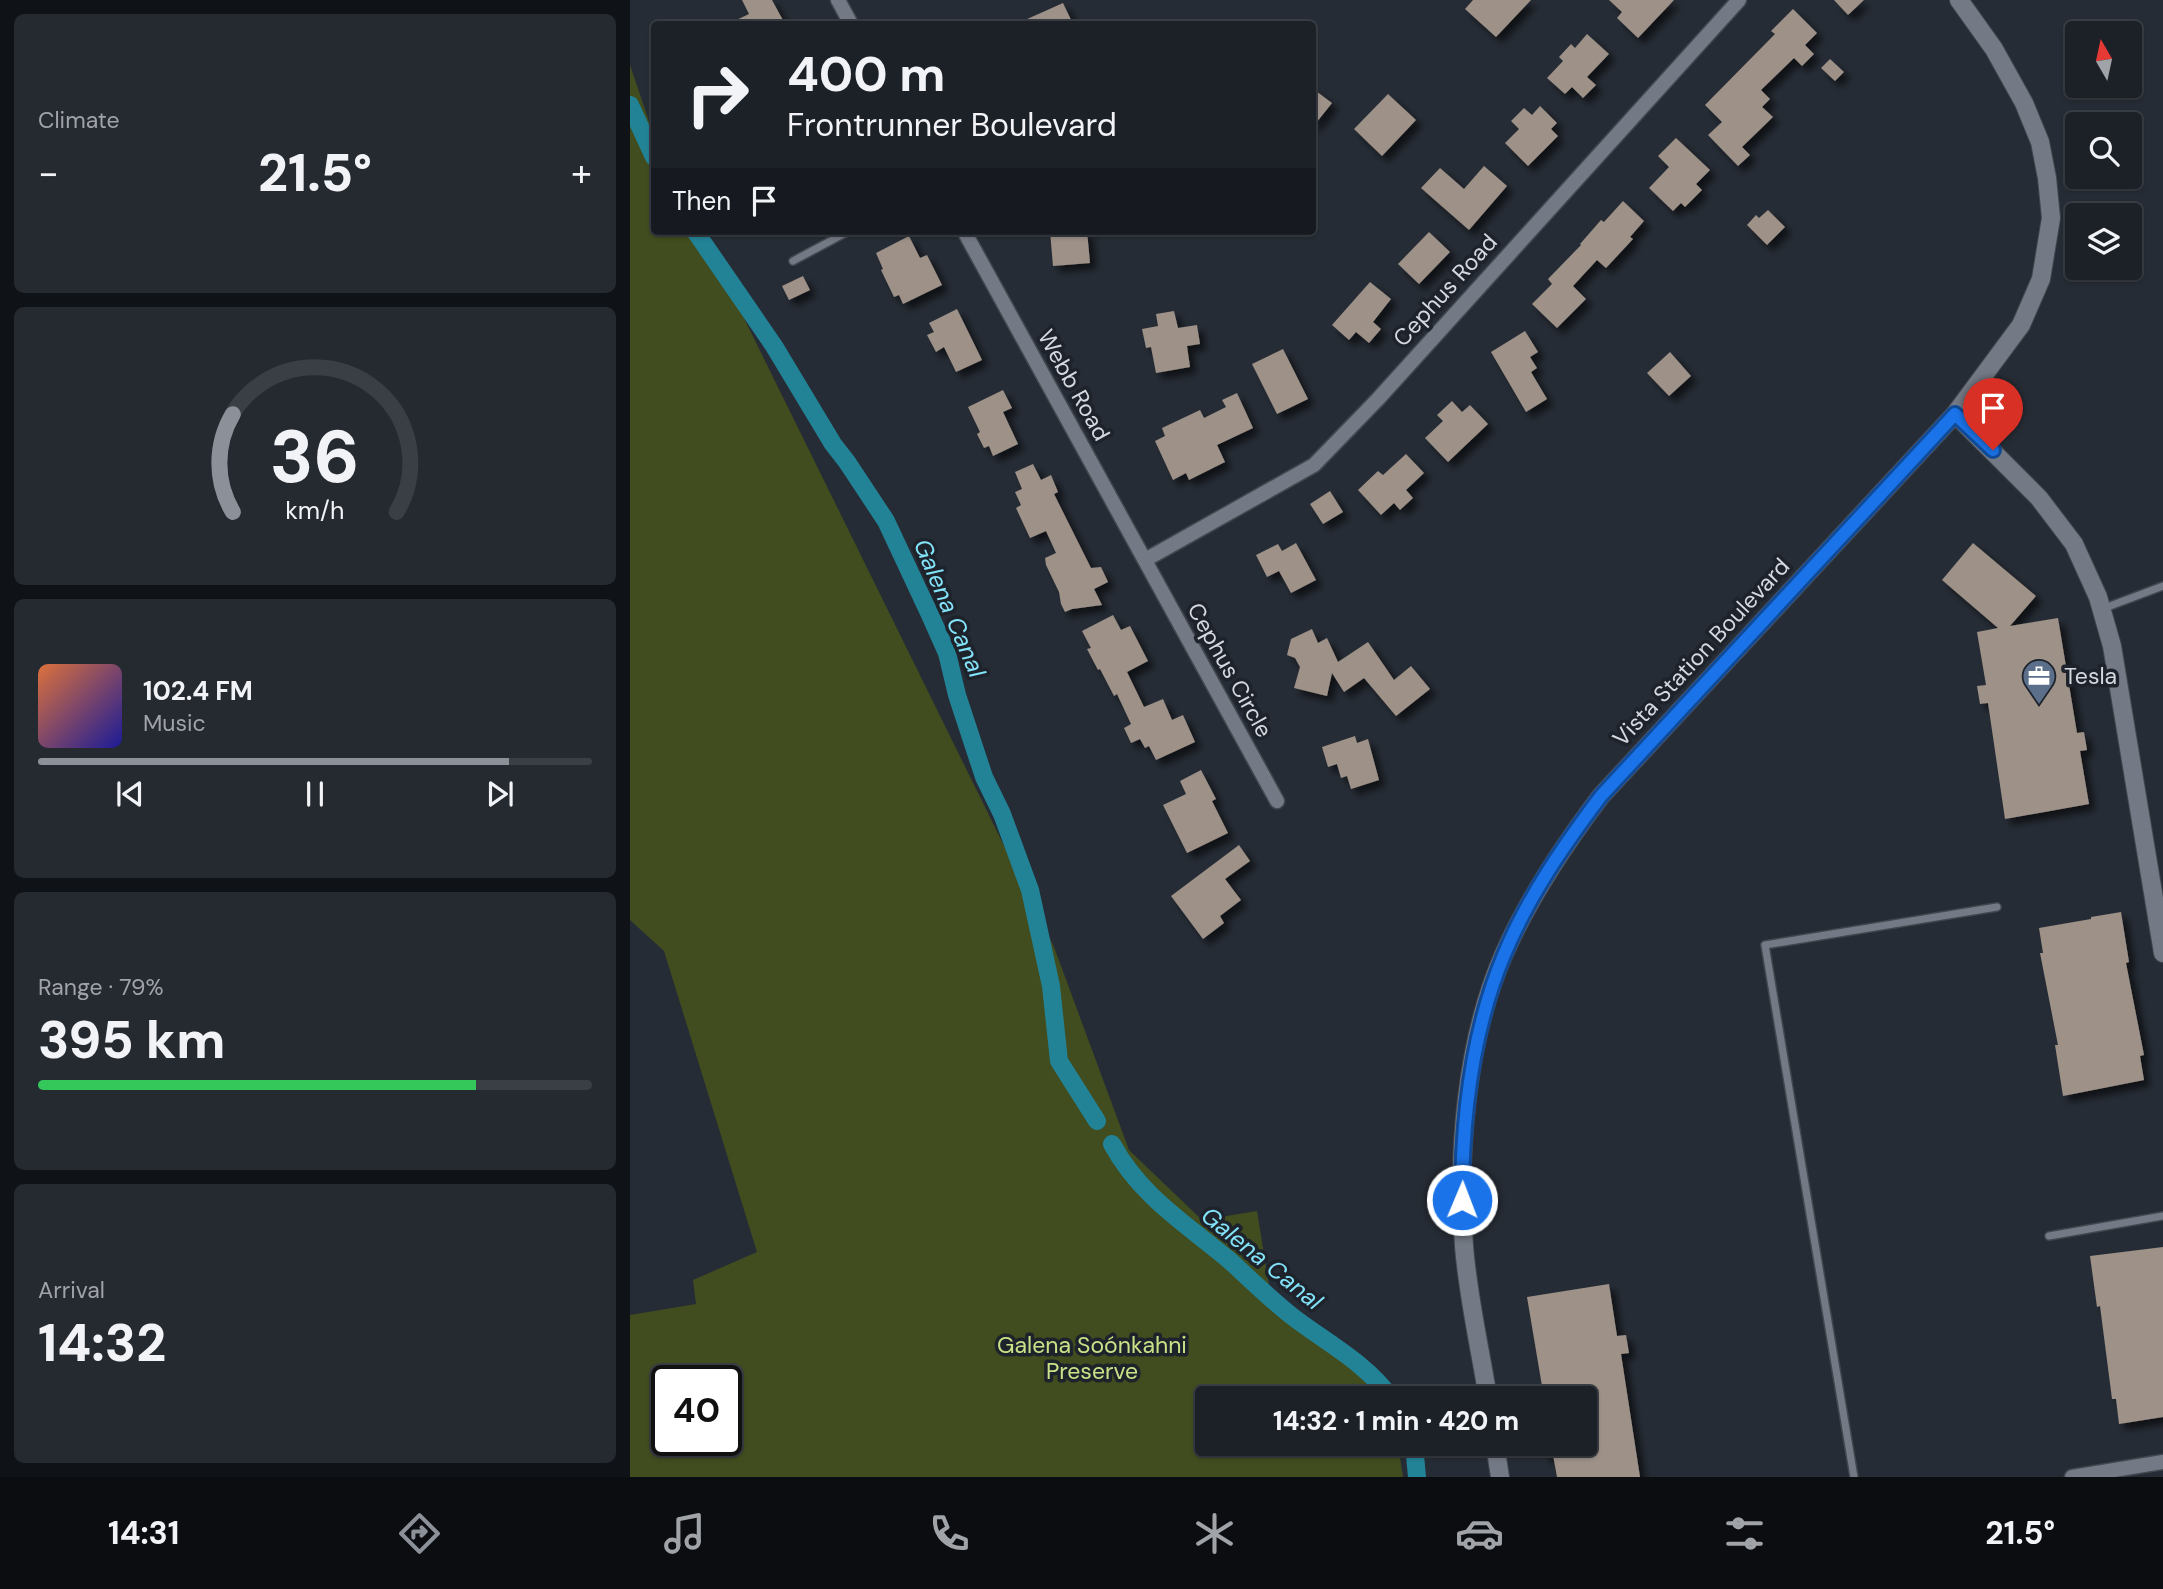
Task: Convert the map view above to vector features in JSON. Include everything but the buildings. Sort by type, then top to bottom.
[{"type":"street","points":[[838,0],[849,21]]},
{"type":"street","name":"Cephus Road","points":[[1145,561],[1314,465],[1378,400],[1739,0]]},
{"type":"street","name":"Vista Station Boulevard","points":[[1486,1386],[1464,1248],[1462,1168],[1475,1052],[1486,1006],[1503,956],[1524,912],[1571,836],[1601,796],[1955,414],[2021,326],[2040,279],[2051,218],[2040,142],[2024,103],[1994,49],[1959,0]]},
{"type":"street","name":"Webb Road","points":[[966,235],[1145,561]]},
{"type":"street","points":[[1955,414],[2039,498],[2074,544],[2102,609],[2112,646],[2163,953]]},
{"type":"street","name":"Cephus Circle","points":[[1145,561],[1276,801]]},
{"type":"street","points":[[1497,1456],[1500,1477]]},
{"type":"street","points":[[2072,1477],[2163,1462]]},
{"type":"lane","points":[[793,261],[842,235]]},
{"type":"lane","points":[[2102,609],[2163,586]]},
{"type":"lane","points":[[1853,1477],[1765,945],[1997,906]]},
{"type":"lane","points":[[2049,1236],[2163,1216]]},
{"type":"green space","name":"Galena Soónkahni Preserve","points":[[630,65],[651,127],[651,235],[703,235],[1054,947],[1129,1150],[1202,1220],[1257,1211],[1269,1285],[1374,1386],[1195,1386],[1195,1456],[1400,1456],[1403,1477],[630,1477],[630,1315],[696,1304],[693,1280],[757,1252],[664,951],[630,920]]},
{"type":"waterway","name":"Galena Canal","points":[[630,105],[651,150]]},
{"type":"waterway","name":"Galena Canal","points":[[698,235],[774,346],[833,444],[886,521],[930,615],[947,653],[957,695],[984,777],[1002,814],[1030,890],[1051,986],[1059,1061],[1097,1121]]},
{"type":"waterway","name":"Galena Canal","points":[[1112,1144],[1136,1179],[1165,1208],[1285,1310],[1358,1364],[1381,1386]]},
{"type":"waterway","name":"Galena Canal","points":[[1415,1456],[1417,1477]]},
{"type":"place","name":"Tesla","points":[[2039,706]]},
{"type":"route","points":[[1462,1200],[1468,1101],[1475,1052],[1486,1006],[1503,956],[1524,912],[1571,836],[1601,796],[1955,414],[1993,450]]}]
